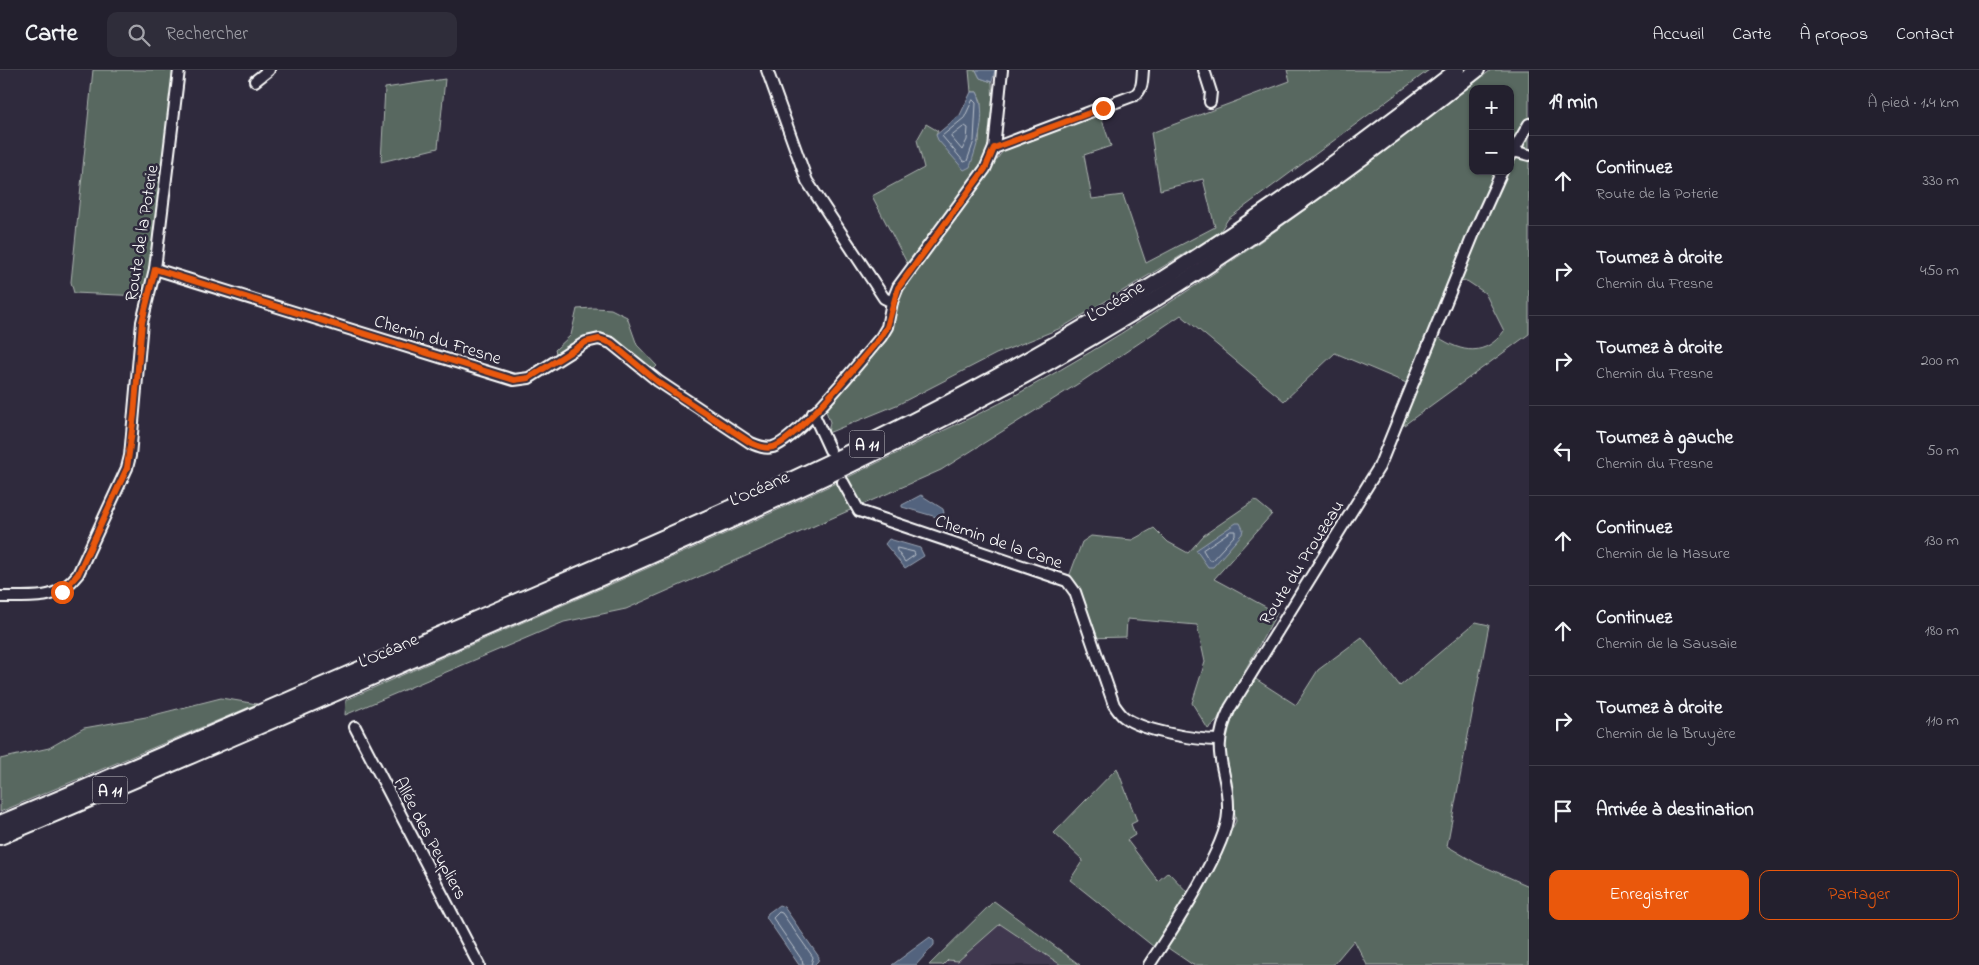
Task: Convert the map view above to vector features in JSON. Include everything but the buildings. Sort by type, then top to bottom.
[{"type":"highway","name":"L’Océane","points":[[0,823],[707,518],[842,456],[926,414],[1069,336],[1209,250],[1334,163],[1457,70]]},
{"type":"highway","name":"L’Océane","points":[[0,836],[702,534],[854,464],[943,420],[1095,336],[1210,264],[1328,184],[1477,70]]},
{"type":"street","name":"Route de la Poterie","points":[[0,597],[51,596],[62,592],[78,574],[127,468],[134,415],[142,322],[155,269],[179,70]]},
{"type":"street","points":[[255,81],[269,70]]},
{"type":"street","points":[[768,70],[807,181],[884,298],[892,302]]},
{"type":"street","points":[[830,450],[814,413],[881,337],[887,327],[892,302],[898,288],[985,169],[994,148],[1002,70]]},
{"type":"street","points":[[994,148],[1135,95],[1140,92],[1144,70]]},
{"type":"street","points":[[1204,70],[1211,92],[1210,102]]},
{"type":"street","points":[[1514,150],[1529,124]]},
{"type":"street","points":[[1514,154],[1529,155]]},
{"type":"street","name":"Route du Prouzeau","points":[[1149,965],[1170,933],[1218,847],[1226,828],[1227,797],[1219,759],[1221,727],[1230,708],[1379,467],[1474,233],[1500,175]]},
{"type":"street","name":"Chemin du Fresne","points":[[155,269],[514,380],[529,378],[586,342],[599,339],[611,343],[658,382],[751,443],[762,448],[771,448],[782,443],[814,413]]},
{"type":"street","name":"Chemin de la Cane","points":[[843,482],[859,511],[1067,581],[1075,592],[1114,705],[1122,716],[1132,722],[1182,737],[1219,740]]},
{"type":"street","name":"Allée des Peupliers","points":[[355,727],[479,965]]},
{"type":"shaded area","points":[[1000,924],[1061,965],[943,965],[948,960],[958,961]]},
{"type":"green space","points":[[93,70],[174,70],[153,257],[142,296],[74,293],[71,282]]},
{"type":"green space","points":[[969,70],[976,70],[980,78],[992,82],[993,108],[989,152],[976,177],[965,192],[907,263],[872,196],[924,168],[917,140],[926,124],[938,131],[936,135],[979,142],[981,101],[977,92],[971,92]]},
{"type":"green space","points":[[1287,70],[1429,70],[1228,219],[1219,233],[1061,328],[996,354],[899,404],[828,433],[830,422],[826,411],[891,328],[899,296],[1005,148],[1092,115],[1102,120],[1111,146],[1084,155],[1092,199],[1123,195],[1146,263],[1215,227],[1203,179],[1160,190],[1151,133],[1290,81]]},
{"type":"green space","points":[[1491,70],[1529,70],[1529,334],[1400,428],[1416,387],[1335,353],[1284,401],[1181,315],[1084,380],[941,470],[626,609],[564,622],[345,715],[346,700],[767,515],[1015,395],[1091,352],[1209,277],[1324,196],[1469,87],[1469,175],[1514,175],[1514,85],[1471,85]],"holes":[[[1467,281],[1485,293],[1504,331],[1497,339],[1481,349],[1473,350],[1464,349],[1438,337],[1458,282]]]},
{"type":"green space","points":[[445,79],[438,148],[381,162],[385,88]]},
{"type":"green space","points":[[577,309],[611,309],[627,317],[637,345],[657,366],[654,369],[654,374],[619,343],[599,336],[588,338],[557,356],[555,350],[571,335]]},
{"type":"green space","points":[[1255,500],[1272,514],[1214,579],[1277,613],[1216,722],[1208,729],[1192,703],[1205,662],[1197,625],[1127,619],[1126,637],[1087,638],[1069,577],[1082,542],[1091,536],[1132,540],[1154,528],[1168,542],[1188,553],[1204,535]]},
{"type":"green space","points":[[1476,622],[1489,625],[1447,846],[1476,863],[1529,886],[1529,965],[1367,965],[1354,940],[1333,965],[1193,965],[1168,948],[1154,947],[1070,880],[1083,860],[1054,833],[1117,768],[1137,821],[1131,824],[1135,835],[1127,840],[1158,881],[1168,872],[1195,900],[1236,821],[1223,742],[1228,719],[1254,678],[1296,705],[1318,670],[1362,637],[1400,686]]},
{"type":"green space","points":[[221,698],[257,704],[0,812],[0,759],[49,748],[84,728],[146,717]]},
{"type":"green space","points":[[994,901],[1080,965],[1061,965],[1000,924],[958,961],[948,960],[943,965],[929,965]]},
{"type":"water","points":[[976,70],[995,70],[992,82],[980,78]]},
{"type":"water","points":[[971,92],[977,92],[982,110],[980,130],[970,167],[964,170],[938,140],[936,135],[960,115]]},
{"type":"water","points":[[921,495],[943,509],[944,513],[940,518],[902,507],[902,505]]},
{"type":"water","points":[[1236,523],[1240,523],[1243,529],[1242,534],[1213,567],[1208,567],[1196,550]]},
{"type":"water","points":[[889,539],[920,548],[924,556],[905,568],[885,544]]},
{"type":"water","points":[[779,905],[784,907],[819,957],[814,965],[799,965],[766,917],[768,913]]},
{"type":"water","points":[[930,937],[934,941],[934,945],[916,965],[892,965]]},
{"type":"route","points":[[62,592],[78,574],[127,468],[130,456],[142,322],[155,269],[514,380],[529,378],[586,342],[599,339],[611,343],[658,382],[751,443],[762,448],[771,448],[782,443],[814,413],[881,337],[887,327],[892,302],[898,288],[985,169],[994,148],[1103,108]]}]
